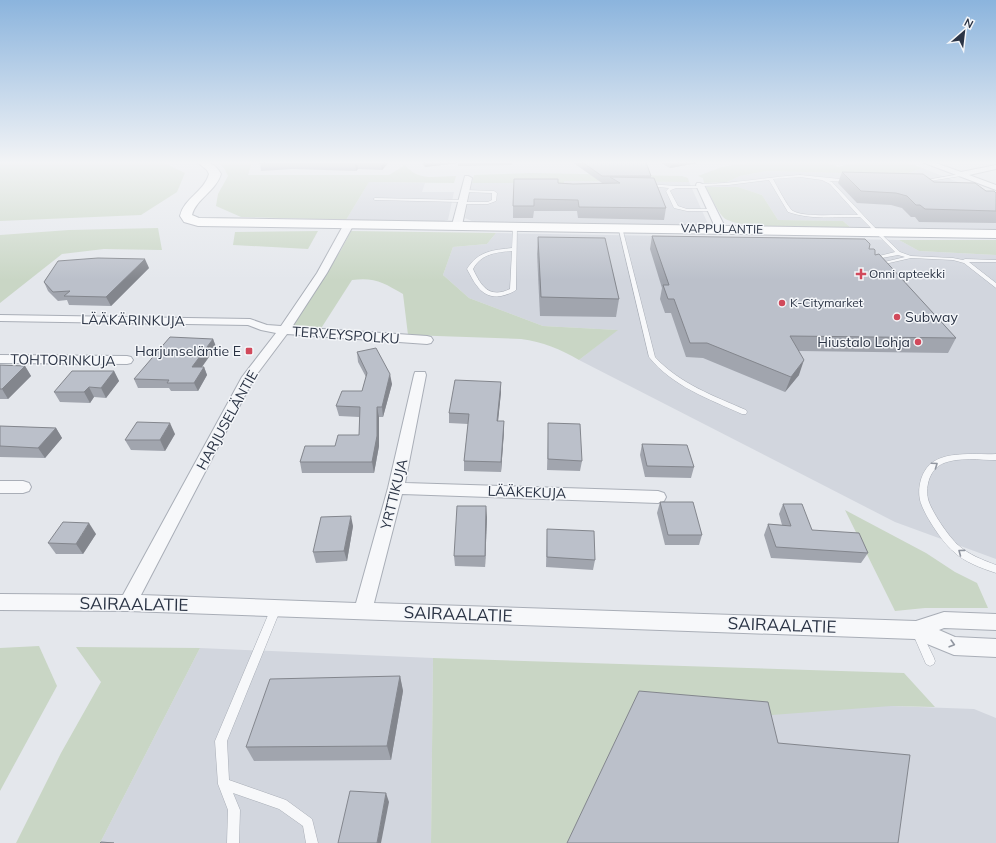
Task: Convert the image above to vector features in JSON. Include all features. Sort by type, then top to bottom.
[{"type":"street","name":"VAPPULANTIE","points":[[195,201],[188,208],[186,216],[189,219],[198,222],[620,227],[877,233],[996,234]]},
{"type":"street","points":[[708,201],[721,230]]},
{"type":"street","points":[[457,225],[462,202]]},
{"type":"street","name":"HARJUSELÄNTIE","points":[[128,603],[248,377],[284,330],[322,273],[349,224]]},
{"type":"street","name":"LÄÄKÄRINKUJA","points":[[0,318],[250,322],[265,328]]},
{"type":"street","name":"TERVEYSPOLKU","points":[[265,328],[427,340]]},
{"type":"street","name":"TOHTORINKUJA","points":[[0,359],[127,360]]},
{"type":"street","name":"YRTTIKUJA","points":[[363,611],[396,488],[420,375]]},
{"type":"street","points":[[0,487],[23,487]]},
{"type":"street","name":"LÄÄKEKUJA","points":[[396,488],[658,497]]},
{"type":"street","name":"SAIRAALATIE","points":[[0,602],[128,603],[916,630],[954,646],[996,648]]},
{"type":"street","name":"SAIRAALATIE","points":[[916,630],[944,620],[996,622]]},
{"type":"lane","points":[[433,201],[488,203],[493,201]]},
{"type":"lane","points":[[673,201],[676,207],[687,210],[712,210]]},
{"type":"lane","points":[[784,201],[790,211],[794,213],[806,215],[861,216]]},
{"type":"lane","points":[[848,201],[898,253],[911,258]]},
{"type":"lane","points":[[514,249],[483,254],[473,262],[470,269],[482,289],[492,294],[505,294],[513,290],[516,226]]},
{"type":"lane","points":[[620,227],[652,357],[661,368],[676,380],[744,412]]},
{"type":"lane","points":[[867,260],[898,253]]},
{"type":"lane","points":[[872,266],[911,258],[996,261]]},
{"type":"lane","points":[[961,260],[970,264],[996,286]]},
{"type":"lane","points":[[996,457],[953,458],[941,461],[931,468],[927,474],[924,486],[924,500],[936,523],[951,545],[969,558],[996,569]]},
{"type":"lane","points":[[233,843],[234,810],[224,784],[221,741],[276,608]]},
{"type":"lane","points":[[916,630],[930,661]]},
{"type":"lane","points":[[224,784],[282,804],[308,823],[312,843]]},
{"type":"shaded area","points":[[357,201],[452,201],[448,220],[440,222],[346,220]]},
{"type":"shaded area","points":[[468,201],[698,201],[708,224],[702,226],[474,222],[465,218]]},
{"type":"shaded area","points":[[766,201],[996,201],[996,229],[851,228],[843,221],[778,220]]},
{"type":"shaded area","points":[[496,233],[899,240],[919,251],[996,255],[996,559],[895,522],[579,360],[617,330],[543,326],[469,298],[443,275],[453,247],[487,244]]},
{"type":"shaded area","points":[[200,648],[433,658],[431,843],[100,843]]},
{"type":"shaded area","points":[[635,705],[891,706],[974,709],[996,718],[996,843],[570,843]]},
{"type":"green space","points":[[0,201],[162,201],[141,215],[0,221]]},
{"type":"green space","points":[[217,201],[357,201],[346,220],[241,217],[216,206]]},
{"type":"green space","points":[[714,201],[766,201],[778,220],[843,221],[851,228],[784,228],[745,225],[723,217]]},
{"type":"green space","points":[[158,228],[162,250],[104,249],[62,254],[0,303],[0,235],[69,230]]},
{"type":"green space","points":[[318,231],[308,249],[233,245],[235,232]]},
{"type":"green space","points":[[351,231],[496,233],[487,244],[453,247],[443,275],[469,298],[543,326],[618,330],[579,360],[551,346],[521,339],[408,335],[403,294],[379,282],[367,279],[352,280],[320,330],[292,326],[341,250]]},
{"type":"green space","points":[[899,240],[996,240],[996,255],[919,251]]},
{"type":"green space","points":[[845,510],[926,553],[955,572],[977,583],[988,608],[925,608],[895,611]]},
{"type":"green space","points":[[39,646],[57,686],[0,791],[0,648]]},
{"type":"green space","points":[[76,647],[200,648],[100,843],[16,843],[61,753],[101,682]]},
{"type":"green space","points":[[433,658],[904,673],[935,707],[891,706],[760,716],[570,843],[431,843]]},
{"type":"building","points":[[513,201],[534,201],[534,206],[513,206]]},
{"type":"building","points":[[578,201],[663,201],[666,208],[579,207]]},
{"type":"building","points":[[912,201],[996,201],[996,211],[925,209],[920,205],[916,205]]},
{"type":"building","points":[[652,236],[865,239],[870,244],[869,249],[875,250],[875,255],[879,254],[956,338],[790,336],[804,360],[791,377],[707,343],[690,343],[674,299],[668,299],[663,285],[669,285]]},
{"type":"building","points":[[538,237],[605,238],[619,299],[541,297]]},
{"type":"building","points":[[98,258],[145,259],[106,297],[64,296],[70,291],[53,292],[44,282],[58,261]]},
{"type":"building","points":[[170,337],[213,339],[192,367],[204,367],[194,383],[167,383],[169,380],[134,379]]},
{"type":"building","points":[[376,348],[390,374],[382,407],[377,407],[377,436],[372,462],[300,462],[305,446],[335,446],[338,435],[359,435],[360,407],[336,406],[342,391],[362,391],[367,373],[357,352]]},
{"type":"building","points":[[0,365],[25,366],[2,389],[0,389]]},
{"type":"building","points":[[72,371],[114,371],[101,388],[89,387],[84,392],[54,392]]},
{"type":"building","points":[[455,380],[501,382],[497,421],[504,421],[501,462],[464,461],[469,414],[449,413]]},
{"type":"building","points":[[137,422],[170,423],[160,440],[125,440]]},
{"type":"building","points":[[548,423],[580,424],[582,461],[548,459]]},
{"type":"building","points":[[0,426],[56,428],[38,448],[0,446]]},
{"type":"building","points":[[642,444],[687,445],[694,467],[647,466]]},
{"type":"building","points":[[660,502],[693,502],[702,535],[668,535]]},
{"type":"building","points":[[783,504],[802,504],[812,530],[859,533],[868,553],[776,547],[768,524],[791,526]]},
{"type":"building","points":[[457,506],[486,506],[485,556],[454,556]]},
{"type":"building","points":[[351,516],[344,551],[313,552],[321,517]]},
{"type":"building","points":[[63,522],[89,523],[76,544],[48,543]]},
{"type":"building","points":[[547,529],[594,531],[595,560],[547,557]]},
{"type":"building","points":[[400,676],[387,746],[246,747],[270,679]]},
{"type":"building","points":[[639,691],[768,702],[778,743],[910,755],[898,843],[567,843]]},
{"type":"building","points":[[350,791],[386,793],[377,843],[338,843]]},
{"type":"place","name":"Onni apteekki","points":[[861,274]]},
{"type":"place","name":"K-Citymarket","points":[[782,303]]},
{"type":"place","name":"Subway","points":[[897,317]]},
{"type":"place","name":"Hiustalo Lohja","points":[[918,342]]},
{"type":"place","name":"Harjunseläntie E","points":[[249,351]]}]
